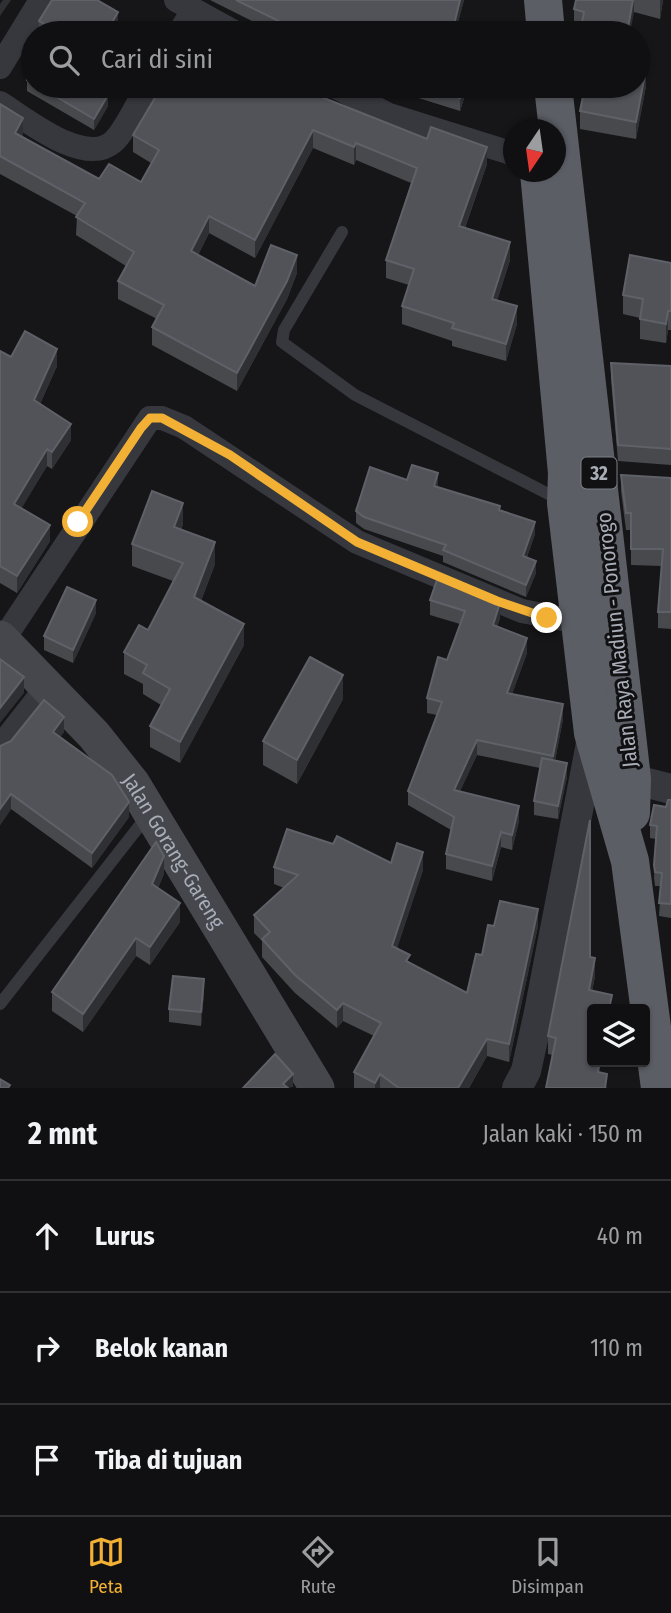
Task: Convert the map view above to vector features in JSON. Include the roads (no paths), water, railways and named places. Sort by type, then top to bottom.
[{"type":"highway","points":[[516,0],[519,21]]},
{"type":"highway","points":[[542,0],[545,21]]},
{"type":"highway","points":[[529,98],[532,119]]},
{"type":"highway","name":"Jalan Raya Madiun - Ponorogo","points":[[554,98],[589,482],[579,622],[593,733],[630,861],[652,975],[660,1088]]},
{"type":"highway","name":"Jalan Raya Madiun - Ponorogo","points":[[541,182],[589,482],[632,779],[630,861]]},
{"type":"main road","name":"Jalan Gorang-Gareng","points":[[1,639],[94,735],[133,784],[317,1088]]},
{"type":"street","points":[[28,21],[41,0]]},
{"type":"street","points":[[185,5],[214,21]]},
{"type":"street","points":[[0,66],[21,32]]},
{"type":"street","points":[[0,103],[65,143],[83,150],[98,149],[114,142],[141,98]]},
{"type":"street","points":[[357,98],[389,115],[503,151]]},
{"type":"street","points":[[1,639],[150,418],[162,418],[196,434],[357,542],[522,611],[579,622]]},
{"type":"street","points":[[0,747],[47,687]]},
{"type":"street","points":[[517,1088],[526,1071],[539,1012],[593,733]]},
{"type":"street","points":[[632,779],[671,789]]},
{"type":"lane","points":[[342,232],[284,330],[282,342],[355,395],[589,482]]},
{"type":"lane","points":[[0,1004],[150,812]]}]
